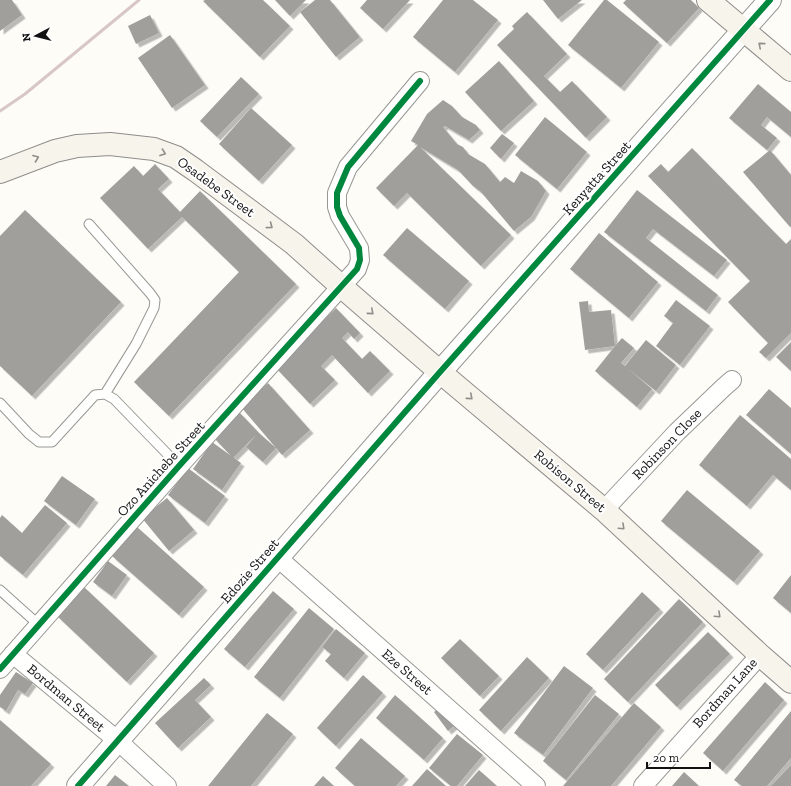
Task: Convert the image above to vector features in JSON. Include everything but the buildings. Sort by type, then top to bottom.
[{"type":"main road","points":[[708,0],[791,70]]},
{"type":"main road","name":"Osadebe Street","points":[[0,172],[55,151],[77,146],[110,144],[154,150],[176,157],[196,170],[294,244],[342,287]]},
{"type":"main road","name":"Robison Street","points":[[342,287],[440,372],[604,510],[791,682]]},
{"type":"street","name":"Kenyatta Street","points":[[440,372],[770,0]]},
{"type":"street","name":"Ozo Anichebe Street","points":[[0,669],[179,466],[357,269],[360,260],[359,248],[340,216],[337,193],[348,167],[420,81]]},
{"type":"street","name":"Edozie Street","points":[[78,786],[440,372]]},
{"type":"street","name":"Robinson Close","points":[[604,510],[677,432],[732,380]]},
{"type":"street","name":"Eze Street","points":[[278,558],[536,786]]},
{"type":"street","name":"Bordman Street","points":[[13,654],[118,741],[167,786]]},
{"type":"street","name":"Bordman Lane","points":[[643,786],[760,655]]},
{"type":"lane","points":[[89,224],[150,293],[154,300],[154,308],[136,344],[104,394]]},
{"type":"lane","points":[[0,403],[29,434],[39,442],[52,442],[95,395],[104,394],[114,398],[179,466]]},
{"type":"lane","points":[[0,590],[39,625]]},
{"type":"railway","points":[[0,111],[25,94],[139,0]]},
{"type":"cycle path","points":[[78,786],[440,372],[770,0]]},
{"type":"cycle path","points":[[0,669],[179,466],[357,269],[360,260],[359,248],[340,216],[337,207],[337,193],[348,167],[420,81]]}]
